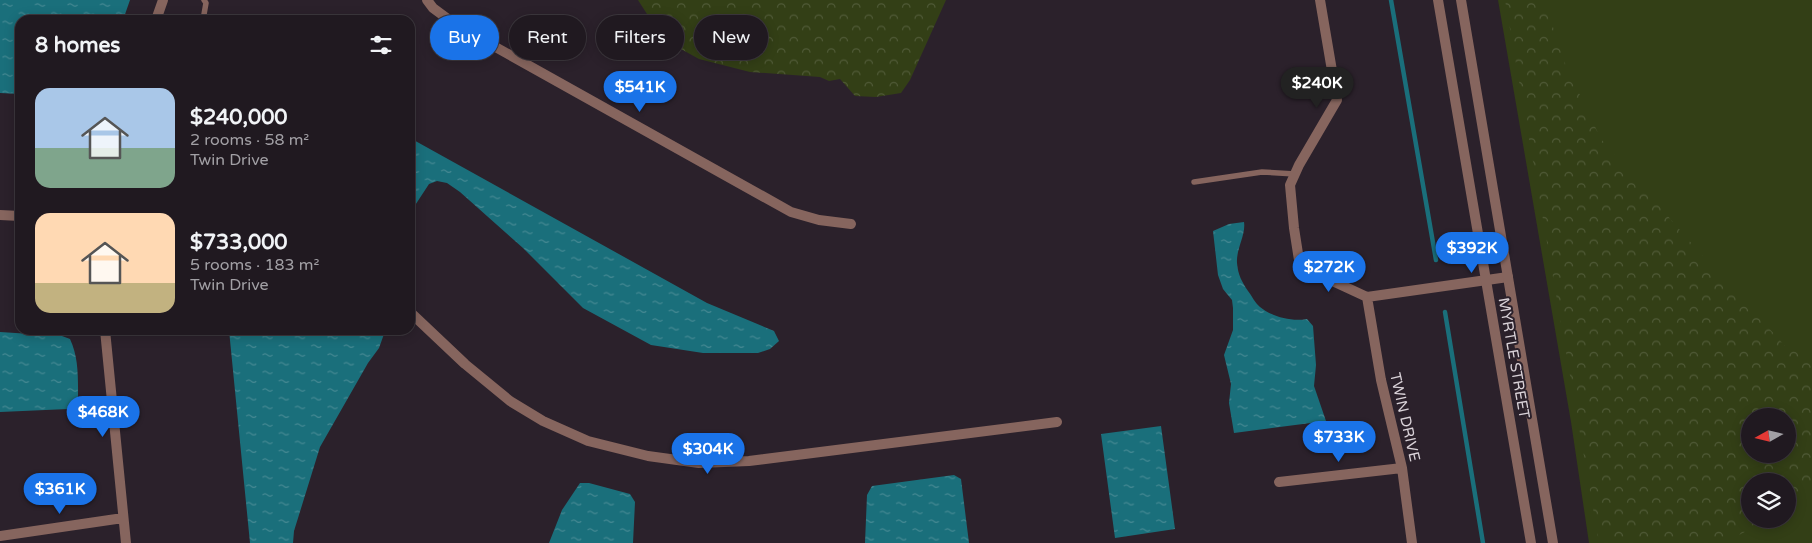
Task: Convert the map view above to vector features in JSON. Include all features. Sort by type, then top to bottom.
[{"type":"street","points":[[158,15],[163,0]]},
{"type":"street","points":[[427,0],[432,8],[456,25],[790,212],[819,220],[851,224]]},
{"type":"street","points":[[1320,0],[1337,100],[1290,184],[1294,228],[1300,260],[1326,278],[1367,297],[1508,276]]},
{"type":"street","name":"MYRTLE STREET","points":[[1438,0],[1531,543]]},
{"type":"street","name":"MYRTLE STREET","points":[[1461,0],[1553,543]]},
{"type":"street","points":[[0,215],[15,216]]},
{"type":"street","name":"TWIN DRIVE","points":[[1367,297],[1381,380],[1402,468],[1412,543]]},
{"type":"street","points":[[415,317],[465,364],[510,401],[543,421],[588,441],[648,456],[699,463],[750,461],[1058,422]]},
{"type":"street","points":[[105,335],[126,543]]},
{"type":"street","points":[[1279,482],[1402,468]]},
{"type":"street","points":[[0,536],[123,518]]},
{"type":"lane","points":[[203,15],[206,3],[204,0]]},
{"type":"lane","points":[[1194,182],[1262,172],[1295,174]]},
{"type":"green space","points":[[638,0],[946,0],[910,80],[901,93],[876,97],[855,96],[840,79],[829,81],[820,77],[750,72],[703,60],[768,60],[768,15],[694,15],[694,56],[684,51],[684,15],[647,14]]},
{"type":"green space","points":[[1498,0],[1812,0],[1812,543],[1589,543],[1571,422]]},
{"type":"green space","points":[[1505,0],[1544,0],[1566,66],[1601,139],[1699,252],[1787,348],[1812,359],[1812,488],[1796,502],[1796,473],[1741,473],[1741,528],[1752,528],[1724,543],[1599,543]]},
{"type":"water","points":[[0,0],[130,0],[125,15],[15,15],[15,94],[0,93]]},
{"type":"water","points":[[415,141],[707,303],[774,331],[779,341],[770,349],[758,353],[703,353],[651,345],[583,308],[523,248],[460,192],[447,183],[437,181],[429,184],[415,205]]},
{"type":"water","points":[[1244,222],[1244,232],[1237,258],[1241,278],[1246,288],[1258,305],[1265,311],[1289,319],[1307,319],[1313,326],[1316,365],[1314,386],[1326,421],[1234,433],[1229,403],[1231,384],[1224,355],[1233,330],[1233,308],[1232,300],[1223,289],[1218,275],[1213,231],[1229,224]]},
{"type":"water","points":[[0,332],[15,333],[15,335],[62,336],[70,339],[78,376],[78,399],[68,409],[0,412]]},
{"type":"water","points":[[229,335],[384,335],[379,348],[368,363],[320,447],[294,531],[293,543],[250,543]]},
{"type":"water","points":[[1161,426],[1175,529],[1115,538],[1101,434]]},
{"type":"water","points":[[954,475],[961,479],[969,543],[865,543],[867,495],[872,486]]},
{"type":"water","points":[[580,483],[589,483],[630,494],[635,502],[633,543],[549,543],[562,510]]},
{"type":"waterway","points":[[1391,0],[1436,260]]},
{"type":"waterway","points":[[1445,312],[1483,543]]}]
